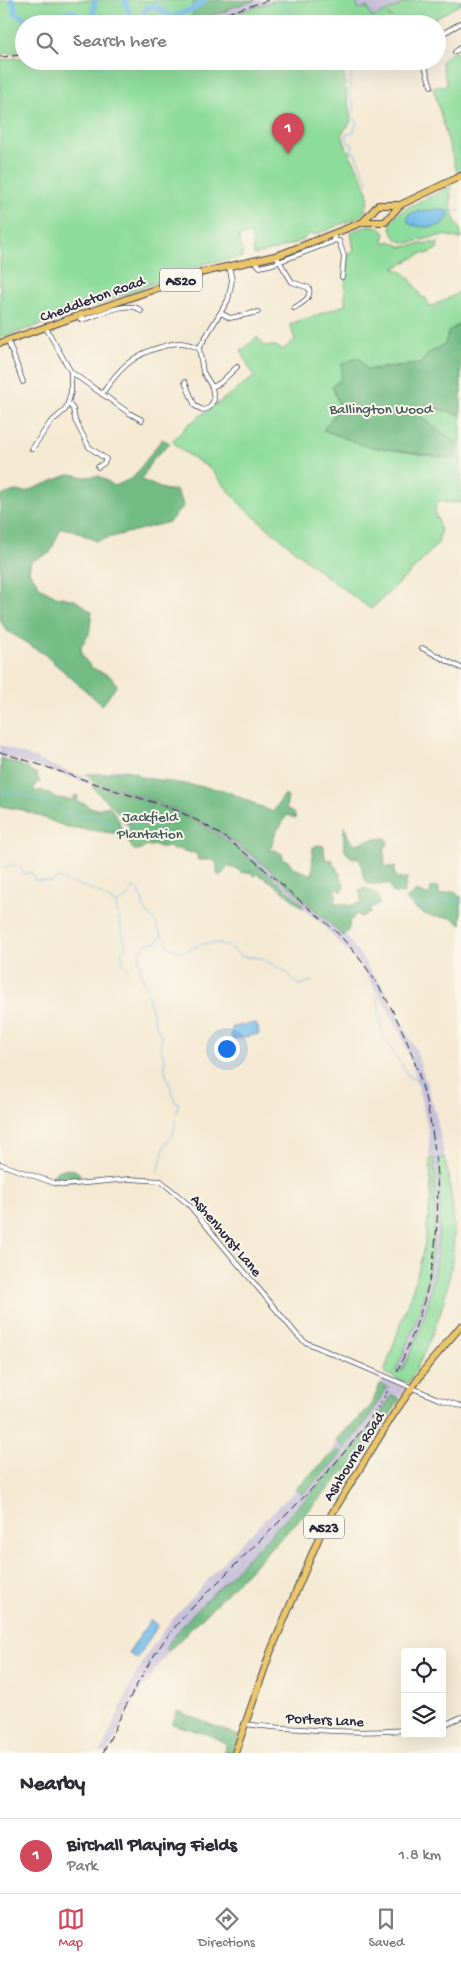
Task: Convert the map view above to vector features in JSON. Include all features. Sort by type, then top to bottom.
[{"type":"highway","name":"Cheddleton Road","points":[[363,222],[383,222],[400,205],[461,176]]},
{"type":"highway","name":"Cheddleton Road","points":[[0,343],[147,291],[229,266],[278,259],[334,237],[363,222],[376,206],[400,205]]},
{"type":"highway","points":[[386,206],[389,216]]},
{"type":"highway","points":[[372,213],[376,221]]},
{"type":"highway","name":"Ashbourne Road","points":[[235,1753],[277,1636],[323,1528],[352,1479],[428,1365],[461,1326]]},
{"type":"street","points":[[446,32],[461,23]]},
{"type":"street","points":[[455,52],[461,47]]},
{"type":"street","points":[[426,70],[431,86]]},
{"type":"street","points":[[334,237],[339,241],[344,256],[342,277]]},
{"type":"street","points":[[278,259],[292,282],[308,288],[310,293],[307,298],[294,308]]},
{"type":"street","points":[[185,382],[195,406],[203,410],[213,404],[212,387],[203,372],[199,348],[228,300],[232,286],[229,266]]},
{"type":"street","points":[[79,316],[80,320],[86,319],[130,306],[138,308],[140,311]]},
{"type":"street","points":[[221,313],[230,318],[258,312]]},
{"type":"street","points":[[46,328],[71,372],[142,420]]},
{"type":"street","points":[[8,341],[23,382]]},
{"type":"street","points":[[102,394],[118,371],[138,356],[154,348],[184,343],[199,348]]},
{"type":"street","points":[[212,387],[220,383],[237,368]]},
{"type":"street","points":[[32,449],[50,423],[68,404],[72,392],[71,372]]},
{"type":"street","points":[[68,404],[89,447],[106,459],[104,463],[98,466]]},
{"type":"street","points":[[422,648],[461,668]]},
{"type":"street","name":"Ashenhurst Lane","points":[[0,1164],[64,1185],[130,1179],[161,1182],[189,1205],[302,1340],[316,1348],[436,1398],[461,1406]]},
{"type":"street","points":[[446,1724],[461,1717]]},
{"type":"street","name":"Porters Lane","points":[[245,1724],[339,1732],[369,1733],[401,1730]]},
{"type":"shaded area","points":[[256,0],[276,0],[231,15],[213,15],[226,12],[227,9]]},
{"type":"shaded area","points":[[355,0],[412,0],[379,15],[368,15],[359,9]]},
{"type":"shaded area","points":[[0,745],[80,776],[90,778],[89,785],[79,780],[0,756]]},
{"type":"shaded area","points":[[112,768],[162,781],[190,795],[344,933],[383,987],[416,1050],[436,1115],[447,1169],[454,1225],[449,1279],[439,1314],[425,1351],[408,1383],[384,1373],[416,1279],[425,1243],[431,1195],[430,1158],[432,1156],[429,1156],[429,1134],[416,1076],[401,1035],[386,1005],[361,967],[363,967],[358,964],[323,925],[270,881],[94,788],[95,778],[107,774]]},
{"type":"shaded area","points":[[383,1378],[406,1388],[352,1475],[346,1470],[308,1511],[174,1644],[135,1699],[107,1753],[100,1753],[135,1676],[149,1651],[170,1622],[235,1549],[331,1455],[336,1439],[371,1406]]},
{"type":"green space","points":[[0,0],[197,0],[193,3],[192,15],[15,15],[15,53],[0,54]]},
{"type":"green space","points":[[197,0],[256,0],[213,15],[192,15],[193,3]]},
{"type":"green space","points":[[276,0],[355,0],[359,9],[367,7],[371,15],[232,15]]},
{"type":"green space","points":[[412,0],[461,0],[461,4],[441,15],[379,15]]},
{"type":"green space","points":[[453,51],[461,57],[461,172],[457,173],[433,87],[447,85],[443,70],[446,70],[446,57]]},
{"type":"green space","points":[[15,58],[15,70],[345,70],[343,71],[351,122],[342,133],[345,144],[364,180],[368,200],[366,209],[359,217],[315,235],[308,234],[303,240],[254,255],[251,234],[239,236],[243,257],[207,263],[67,316],[0,338],[0,60]]},
{"type":"green space","points":[[451,186],[452,213],[460,228],[461,239],[444,235],[408,243],[397,240],[391,227],[391,222],[394,218],[408,207]]},
{"type":"green space","points":[[369,225],[378,228],[385,234],[383,240],[385,243],[390,241],[402,247],[438,243],[437,249],[427,254],[423,253],[394,268],[407,276],[422,298],[425,297],[430,307],[455,295],[461,289],[461,323],[449,331],[445,344],[430,353],[420,364],[363,371],[332,386],[340,407],[324,430],[366,446],[454,459],[457,443],[420,416],[426,406],[461,414],[461,504],[459,502],[445,503],[445,500],[435,504],[436,518],[438,518],[439,528],[441,528],[438,543],[418,565],[371,609],[323,574],[243,507],[209,468],[181,450],[172,441],[189,424],[254,377],[241,351],[257,337],[265,346],[276,346],[282,350],[295,340],[290,324],[345,305],[346,254],[354,252],[351,232]]},
{"type":"green space","name":"Ballington Wood","points":[[461,323],[461,414],[427,406],[420,416],[457,443],[455,459],[366,446],[323,430],[340,407],[332,386],[341,379],[342,364],[359,357],[367,370],[420,364],[429,353],[445,344],[449,331]]},
{"type":"green space","points":[[162,439],[170,443],[152,460],[141,480],[163,489],[176,490],[184,506],[169,522],[96,541],[73,530],[61,528],[50,553],[31,561],[29,571],[41,588],[56,596],[75,600],[92,612],[89,634],[81,647],[82,656],[92,668],[110,676],[117,685],[102,705],[44,654],[6,630],[0,620],[0,496],[15,491],[25,492],[70,474],[84,477],[99,476],[115,486],[133,478]]},
{"type":"green space","points":[[1,758],[36,773],[40,782],[36,783],[35,792],[41,790],[57,798],[74,800],[74,796],[77,795],[77,802],[97,809],[109,806],[120,823],[120,834],[67,827],[23,810],[0,806]]},
{"type":"green space","points":[[126,770],[136,773],[139,777],[224,790],[273,812],[285,794],[288,797],[286,808],[294,813],[296,819],[288,815],[286,817],[276,831],[270,851],[275,850],[282,854],[284,860],[287,860],[294,868],[312,875],[313,847],[318,845],[324,846],[325,859],[333,860],[333,865],[338,868],[336,872],[340,873],[340,879],[344,883],[342,892],[338,889],[334,891],[337,895],[334,901],[336,904],[346,904],[349,906],[362,902],[359,890],[366,888],[377,895],[380,901],[378,905],[370,908],[371,913],[360,917],[357,913],[350,922],[348,931],[343,936],[268,868],[226,837],[183,813],[93,781],[86,774],[103,774]]},
{"type":"green space","name":"Jackfield Plantation","points":[[93,784],[172,810],[211,830],[264,870],[302,903],[303,908],[270,881],[257,874],[254,876],[251,872],[242,873],[236,868],[228,867],[220,876],[217,874],[217,864],[213,860],[198,860],[197,854],[178,849],[172,850],[171,847],[159,847],[156,845],[134,850],[129,843],[128,831],[130,825],[124,823],[122,816],[92,787]]},
{"type":"green space","points":[[344,826],[348,837],[355,844],[386,838],[388,844],[384,849],[385,867],[396,866],[394,871],[397,879],[407,878],[404,894],[393,893],[389,884],[368,884],[364,878],[360,859],[349,855],[344,848]]},
{"type":"green space","points":[[436,886],[439,888],[439,895],[455,891],[459,897],[461,896],[461,926],[452,918],[424,914],[412,906],[406,899],[416,891],[429,896],[431,888]]},
{"type":"green space","points":[[430,1158],[434,1158],[435,1200],[430,1264],[415,1325],[396,1371],[400,1373],[412,1350],[422,1324],[435,1269],[440,1212],[438,1158],[445,1158],[451,1192],[454,1226],[451,1267],[442,1308],[435,1327],[408,1383],[384,1373],[416,1279],[425,1243],[431,1195]]},
{"type":"green space","points":[[64,1169],[75,1170],[80,1174],[79,1180],[61,1181],[52,1178],[57,1171]]},
{"type":"green space","points":[[380,1384],[387,1387],[368,1419],[345,1449],[336,1439],[371,1406]]},
{"type":"green space","points":[[392,1395],[400,1399],[352,1475],[346,1470],[169,1651],[165,1648],[189,1618],[346,1457],[373,1426]]},
{"type":"green space","points":[[339,1451],[343,1453],[305,1492],[300,1494],[295,1489],[331,1455]]},
{"type":"green space","points":[[177,1711],[239,1736],[233,1753],[223,1753],[227,1744],[209,1735],[172,1724]]},
{"type":"water","points":[[437,209],[447,211],[449,216],[442,224],[427,227],[411,225],[408,222],[408,215],[415,212]]},
{"type":"water","points":[[255,1023],[259,1034],[235,1039],[231,1037],[232,1027]]},
{"type":"water","points":[[150,1620],[158,1625],[137,1659],[129,1653]]},
{"type":"waterway","points":[[11,0],[14,4],[15,13],[19,15]]},
{"type":"waterway","points":[[93,15],[95,0]]},
{"type":"waterway","points":[[125,0],[130,15]]},
{"type":"waterway","points":[[176,15],[193,9],[205,0]]},
{"type":"waterway","points":[[281,4],[291,0]]},
{"type":"waterway","points":[[277,3],[292,11],[295,15]]},
{"type":"waterway","points":[[144,15],[145,10],[150,6],[155,6],[168,15]]},
{"type":"waterway","points":[[62,15],[71,12],[76,15]]},
{"type":"waterway","points":[[347,70],[352,71],[352,78],[349,78],[351,81],[349,83],[351,87],[349,91],[354,106],[353,115],[357,122],[353,133],[346,134],[348,143],[352,144],[351,152],[355,153],[368,183]]},
{"type":"waterway","points":[[450,212],[461,210]]},
{"type":"waterway","points":[[0,793],[23,794],[75,816],[97,815],[99,821],[121,827]]},
{"type":"waterway","points":[[126,827],[131,827],[137,823],[160,825]]},
{"type":"waterway","points":[[0,868],[11,865],[20,867],[24,874],[32,872],[34,880],[51,882],[58,878],[94,890],[116,904],[125,899],[134,888],[139,891],[145,910],[154,920],[161,935],[166,939],[169,948],[185,952],[202,944],[220,944],[233,949],[244,957],[259,958],[267,961],[289,974],[299,985],[313,981]]},
{"type":"waterway","points":[[313,891],[330,906],[343,912],[358,910],[379,901]]},
{"type":"waterway","points":[[408,902],[426,909],[434,903],[451,899],[457,903],[461,899]]},
{"type":"waterway","points":[[116,905],[126,948],[121,952],[124,965],[129,970]]},
{"type":"waterway","points":[[147,989],[140,967],[140,952],[149,943],[158,942],[161,935]]},
{"type":"waterway","points":[[148,994],[155,1023],[162,1038],[160,1049],[166,1060],[164,1063],[166,1073],[175,1102],[178,1103],[177,1113]]},
{"type":"waterway","points":[[377,994],[382,1034],[410,1078],[416,1079],[418,1084],[427,1085]]},
{"type":"waterway","points":[[158,1172],[164,1147],[173,1134],[176,1120]]},
{"type":"waterway","points":[[366,1447],[373,1435]]},
{"type":"waterway","points":[[356,1460],[364,1447]]},
{"type":"waterway","points":[[110,1745],[114,1736],[119,1738]]},
{"type":"railway","points":[[221,15],[269,0]]},
{"type":"railway","points":[[0,57],[15,56]]},
{"type":"railway","points":[[0,752],[154,802],[184,814],[213,830],[253,860],[331,927],[370,973],[392,1009],[410,1049],[423,1090],[432,1132],[437,1175],[437,1218],[433,1261],[419,1318],[397,1372]]},
{"type":"railway","points":[[103,1753],[143,1673],[174,1628],[333,1466],[373,1415],[390,1387]]},
{"type":"place","name":"Birchall Playing Fields","points":[[288,154]]}]
